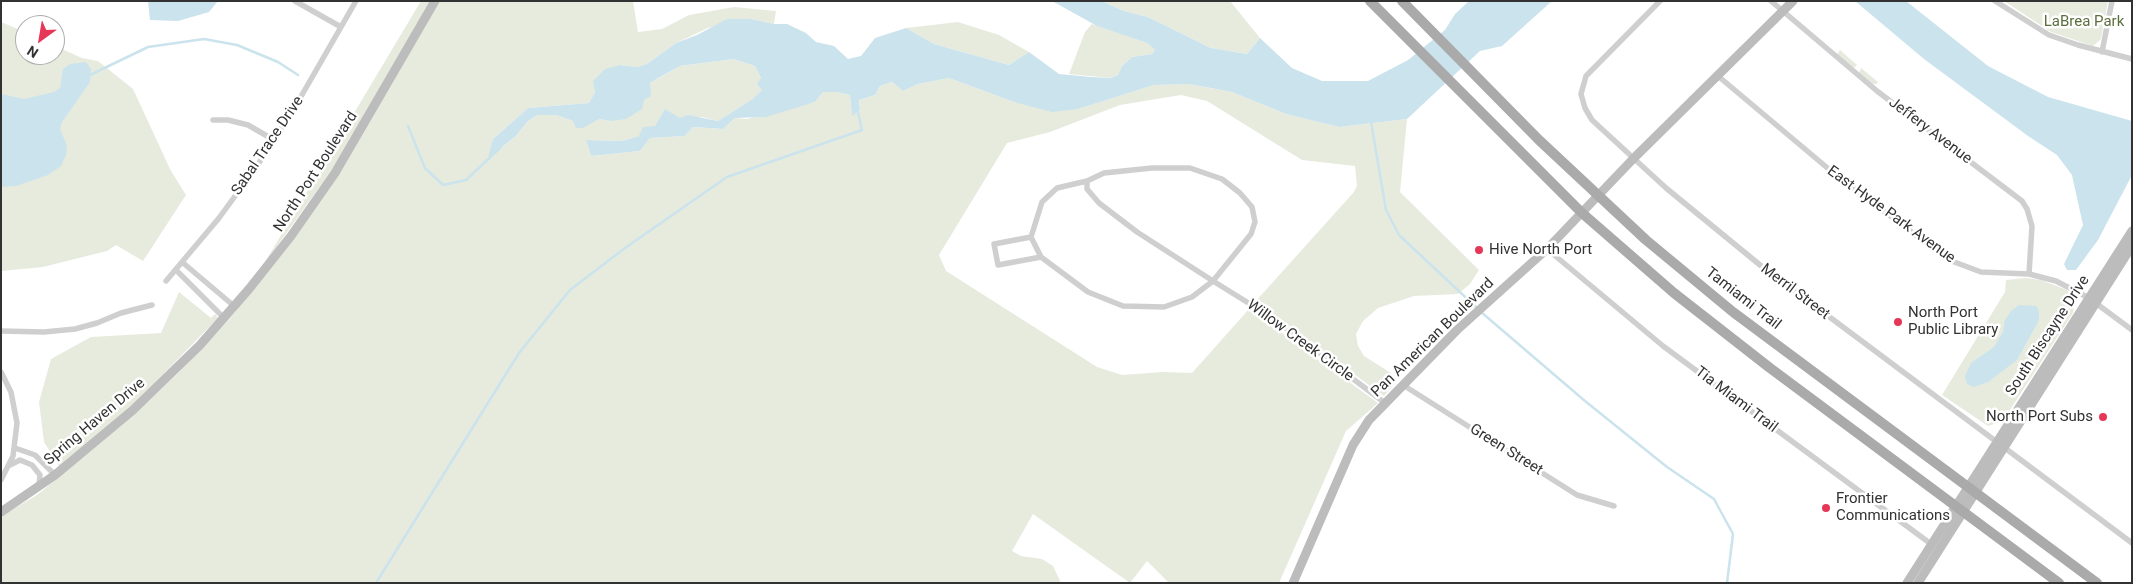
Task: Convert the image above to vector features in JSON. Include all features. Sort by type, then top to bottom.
[{"type":"main road","points":[[1370,1],[1582,213],[1719,328],[2060,583]]},
{"type":"main road","name":"Tamiami Trail","points":[[1402,1],[1598,196],[1646,240],[1733,312],[2096,583]]},
{"type":"street","points":[[295,1],[341,26]]},
{"type":"street","name":"Sabal Trace Drive","points":[[166,282],[232,200],[274,140],[356,1]]},
{"type":"street","name":"North Port Boulevard","points":[[200,345],[291,236],[335,173],[435,1]]},
{"type":"street","name":"Merril Street","points":[[1660,1],[1590,70],[1581,87],[1582,102],[1588,114],[1633,159],[1760,265],[2132,543]]},
{"type":"street","points":[[1771,1],[1782,12]]},
{"type":"street","name":"Pan American Boulevard","points":[[1293,583],[1353,445],[1369,420],[1468,320],[1547,249],[1633,159],[1794,1]]},
{"type":"street","points":[[1995,1],[2049,35],[2102,52],[2132,59]]},
{"type":"street","points":[[2102,52],[2112,1]]},
{"type":"street","name":"Jeffery Avenue","points":[[1782,12],[1877,91],[2022,201],[2027,209],[2032,226],[2029,274]]},
{"type":"street","name":"East Hyde Park Avenue","points":[[1718,76],[1837,176],[1949,260],[1981,272],[2029,274],[2065,284],[2093,301],[2132,330]]},
{"type":"street","points":[[213,120],[228,120],[248,125],[274,140]]},
{"type":"street","points":[[1152,168],[1190,168],[1222,179],[1240,193],[1252,207],[1255,222],[1251,234],[1237,254],[1213,281],[1192,297],[1164,307],[1123,306],[1088,292],[1042,257],[1031,237],[1042,202],[1057,188],[1087,181],[1104,173],[1152,168]]},
{"type":"street","name":"Willow Creek Circle","points":[[1087,181],[1087,189],[1099,202],[1137,232],[1271,317],[1385,403]]},
{"type":"street","name":"South Biscayne Drive","points":[[2093,301],[2132,231]]},
{"type":"street","points":[[1031,237],[994,244],[998,265],[1042,257]]},
{"type":"street","name":"South Biscayne Drive","points":[[1918,583],[1971,489],[2093,301],[2132,246]]},
{"type":"street","name":"Tia Miami Trail","points":[[1547,249],[1663,346],[1931,544]]},
{"type":"street","points":[[182,262],[234,306]]},
{"type":"street","points":[[176,270],[224,318]]},
{"type":"street","points":[[193,288],[201,279]]},
{"type":"street","points":[[1,331],[44,332],[75,329],[97,323],[120,313],[152,306]]},
{"type":"street","name":"Spring Haven Drive","points":[[1,512],[36,489],[133,410],[200,345]]},
{"type":"street","points":[[1,372],[11,392],[16,412],[15,448],[9,466],[1,480]]},
{"type":"street","name":"Green Street","points":[[1403,385],[1577,495],[1614,506]]},
{"type":"street","points":[[15,448],[34,455],[54,475]]},
{"type":"street","points":[[9,466],[16,460],[32,465],[41,479],[36,489]]},
{"type":"street","name":"South Biscayne Drive","points":[[1907,583],[1931,544],[1959,509]]},
{"type":"green space","points":[[421,1],[430,1],[368,110],[331,171],[262,267]]},
{"type":"green space","points":[[440,1],[633,1],[638,32],[662,29],[689,15],[734,7],[776,11],[774,24],[751,19],[708,28],[676,43],[647,64],[637,67],[620,65],[595,92],[589,103],[528,108],[493,139],[489,158],[516,136],[527,122],[537,115],[556,115],[573,121],[599,119],[610,121],[643,100],[650,83],[680,66],[733,59],[755,66],[761,78],[762,90],[751,100],[718,121],[702,117],[655,126],[639,136],[622,141],[586,140],[591,156],[640,151],[650,138],[685,136],[693,127],[723,129],[735,118],[747,119],[815,102],[823,92],[837,92],[850,95],[852,115],[860,110],[859,100],[875,95],[880,86],[892,82],[903,91],[918,84],[949,78],[1014,102],[1078,109],[1154,85],[1189,84],[1232,92],[1286,114],[1339,127],[1407,119],[1400,192],[1479,270],[1470,284],[1458,294],[1414,296],[1378,308],[1363,321],[1356,334],[1358,346],[1364,356],[1391,373],[1397,381],[1384,396],[1255,302],[1353,193],[1357,186],[1355,166],[1302,160],[1207,101],[1181,95],[1120,105],[1050,132],[1007,143],[939,255],[946,271],[1097,367],[1122,375],[1163,372],[1192,373],[1249,309],[1378,403],[1346,431],[1279,583],[1169,583],[1147,561],[1130,583],[1033,514],[1012,551],[1021,556],[1042,559],[1053,566],[1061,583],[1,583],[1,516],[37,495],[136,413],[177,374],[230,318],[294,239],[338,175]]},
{"type":"green space","points":[[1101,1],[1230,1],[1260,38],[1247,54],[1211,48],[1148,17],[1124,11]]},
{"type":"green space","name":"LaBrea Park","points":[[2004,1],[2108,1],[2101,39],[2093,46],[2051,32]]},
{"type":"green space","points":[[1,22],[15,28],[15,65],[65,65],[65,50],[82,58],[98,61],[133,89],[171,171],[186,195],[143,261],[116,245],[107,251],[43,267],[1,271]]},
{"type":"green space","points":[[958,22],[999,35],[1029,52],[1009,65],[934,44],[906,28]]},
{"type":"green space","points":[[1092,24],[1147,43],[1155,50],[1152,54],[1132,57],[1122,66],[1118,75],[1111,78],[1069,74],[1085,32]]},
{"type":"green space","points":[[1840,50],[1857,65],[1854,68],[1837,55]]},
{"type":"green space","points":[[1861,68],[1878,82],[1877,84],[1873,84],[1859,73]]},
{"type":"green space","points":[[2026,278],[2041,280],[2067,290],[2075,301],[2073,313],[2006,416],[2000,422],[1988,426],[1942,395],[2005,292],[2006,280]]},
{"type":"green space","points":[[179,292],[211,318],[215,314],[218,318],[131,407],[59,466],[44,442],[39,402],[51,359],[91,337],[161,333]]},
{"type":"water","points":[[148,1],[218,1],[209,12],[178,21],[150,20]]},
{"type":"water","points":[[1052,1],[1101,1],[1124,11],[1148,17],[1211,48],[1247,54],[1260,38],[1292,68],[1322,81],[1368,81],[1408,60],[1445,30],[1455,14],[1469,1],[1552,1],[1502,46],[1480,51],[1407,119],[1339,127],[1286,114],[1232,92],[1189,84],[1154,85],[1078,109],[1052,112],[1014,102],[949,78],[918,84],[903,91],[892,82],[880,86],[875,95],[859,100],[860,110],[852,116],[850,95],[837,92],[823,92],[815,102],[766,117],[735,118],[723,129],[693,127],[685,136],[650,138],[640,151],[591,156],[586,140],[622,141],[639,136],[643,127],[655,126],[665,109],[680,118],[688,115],[718,121],[751,100],[762,90],[757,84],[761,78],[755,66],[733,59],[680,66],[660,77],[650,83],[651,96],[644,100],[642,109],[626,119],[610,121],[599,119],[583,128],[576,128],[573,121],[556,115],[537,115],[527,122],[516,136],[488,158],[493,139],[528,108],[589,103],[595,92],[593,81],[605,69],[620,65],[637,67],[647,64],[676,43],[697,35],[727,19],[751,19],[774,24],[787,24],[806,33],[816,42],[834,46],[848,59],[861,56],[875,38],[906,28],[934,44],[1009,65],[1029,52],[1059,74],[1091,77],[1111,78],[1118,75],[1122,66],[1132,57],[1152,54],[1155,50],[1147,43],[1097,26]]},
{"type":"water","points":[[1855,1],[1906,1],[1988,66],[2048,97],[2132,121],[2132,175],[2098,240],[2076,270],[2067,270],[2064,264],[2083,225],[2072,175],[2057,155],[2028,136],[1924,59]]},
{"type":"water","points":[[86,62],[91,69],[90,82],[62,122],[60,129],[67,146],[66,155],[61,166],[48,175],[16,186],[1,187],[1,94],[24,99],[54,92],[60,88],[63,69],[70,64]]},
{"type":"water","points":[[2019,305],[2036,306],[2039,311],[2039,320],[2017,360],[1988,382],[1974,387],[1967,384],[1965,376],[1971,363],[1994,347],[2003,332],[2005,320],[2011,311]]},
{"type":"waterway","points":[[88,76],[148,47],[204,39],[237,45],[278,62],[298,75]]},
{"type":"waterway","points":[[376,583],[519,353],[570,290],[625,248],[727,177],[862,130],[857,108]]},
{"type":"waterway","points":[[1371,122],[1386,210],[1399,235],[1477,308]]},
{"type":"waterway","points":[[408,126],[425,168],[443,185],[466,180],[501,147]]},
{"type":"waterway","points":[[1481,312],[1585,401],[1667,467],[1714,499],[1733,534],[1727,583]]},
{"type":"place","name":"Hive North Port","points":[[1479,250]]},
{"type":"place","name":"North Port Public Library","points":[[1898,322]]},
{"type":"place","name":"North Port Subs","points":[[2103,417]]},
{"type":"place","name":"Frontier Communications","points":[[1826,508]]}]
